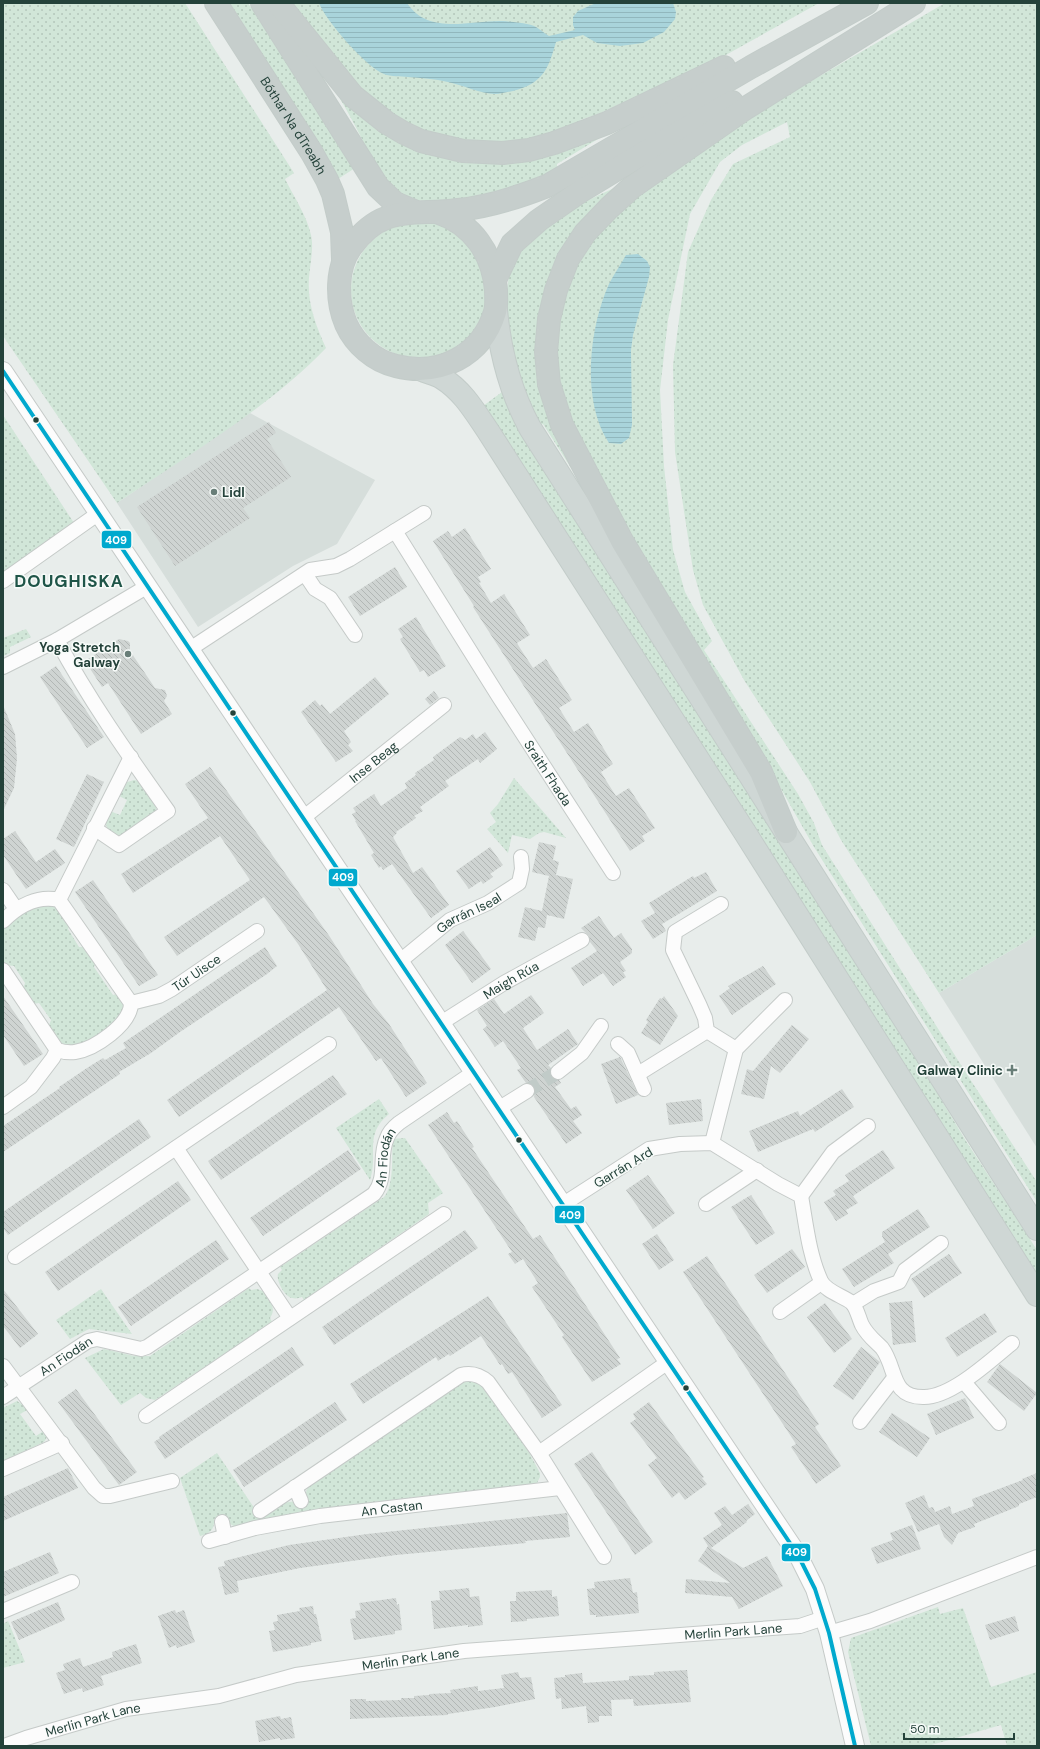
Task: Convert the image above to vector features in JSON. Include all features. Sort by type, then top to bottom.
[{"type":"highway","name":"Bóthar Na dTreabh","points":[[216,3],[312,153],[333,194],[342,232],[343,259],[339,286],[340,304],[342,315],[355,340],[371,354],[390,365],[410,370],[422,370],[439,367],[451,363],[473,347],[490,326],[496,310]]},
{"type":"highway","points":[[262,3],[378,187],[395,203],[414,211]]},
{"type":"highway","points":[[278,3],[352,96],[387,123],[421,142],[475,153],[503,153],[529,150],[554,143],[607,123],[735,62],[841,3]]},
{"type":"highway","points":[[343,259],[357,240],[368,229],[381,220],[396,214],[414,211],[438,212],[459,210],[506,200],[547,186],[738,74],[867,3]]},
{"type":"highway","points":[[495,280],[512,244],[526,230],[556,207],[660,143],[913,3]]},
{"type":"highway","points":[[786,832],[761,772],[622,541],[562,424],[550,384],[546,352],[549,319],[556,290],[568,259],[585,233],[631,188],[746,108],[913,3]]},
{"type":"highway","points":[[438,212],[449,216],[464,226],[477,239],[491,262],[495,280],[496,310]]},
{"type":"main road","points":[[496,310],[501,353],[520,410],[530,428],[1037,1229]]},
{"type":"main road","points":[[422,370],[441,377],[457,390],[470,404],[488,431],[748,837],[1037,1295]]},
{"type":"street","points":[[3,371],[798,1555],[815,1589],[826,1626],[854,1746]]},
{"type":"street","points":[[3,581],[99,513]]},
{"type":"street","points":[[190,649],[305,574],[320,568],[336,566],[350,559],[424,513]]},
{"type":"street","name":"Sraith Fhada","points":[[395,531],[499,697],[613,873]]},
{"type":"street","points":[[305,574],[315,589],[330,598],[355,635]]},
{"type":"street","points":[[3,667],[57,640],[148,586]]},
{"type":"street","points":[[57,640],[67,660],[130,757],[168,811],[114,848],[94,828]]},
{"type":"street","name":"Inse Beag","points":[[303,818],[444,705]]},
{"type":"street","points":[[60,900],[130,757]]},
{"type":"street","name":"Garrán Iseal","points":[[399,962],[450,920],[491,901],[519,883],[522,869],[521,857]]},
{"type":"street","points":[[3,890],[16,909]]},
{"type":"street","points":[[3,921],[16,909],[28,903],[51,898],[60,900],[130,1003],[131,1009],[119,1027],[87,1049],[67,1053],[57,1050],[3,970]]},
{"type":"street","points":[[721,904],[675,932],[673,950],[705,1018],[707,1031],[736,1049]]},
{"type":"street","name":"Túr Uisce","points":[[130,1003],[159,996],[172,989],[257,931]]},
{"type":"street","name":"Maigh Rúa","points":[[441,1023],[504,983],[582,940]]},
{"type":"street","points":[[785,1000],[736,1049],[712,1143],[801,1196]]},
{"type":"street","points":[[558,1072],[582,1053],[601,1026]]},
{"type":"street","points":[[638,1074],[707,1031]]},
{"type":"street","points":[[15,1257],[328,1044]]},
{"type":"street","points":[[618,1044],[628,1053],[644,1089]]},
{"type":"street","points":[[3,1107],[31,1087],[53,1058],[57,1050]]},
{"type":"street","name":"An Fiodán","points":[[3,1397],[88,1341],[97,1339],[141,1349],[148,1347],[374,1194],[380,1186],[386,1138],[391,1130],[474,1072]]},
{"type":"street","points":[[498,1110],[527,1091]]},
{"type":"street","points":[[868,1126],[834,1152],[801,1196],[810,1248],[821,1283],[853,1304],[862,1326],[872,1340],[882,1349],[894,1378],[901,1390],[910,1395],[923,1397],[935,1395],[964,1382],[1012,1343]]},
{"type":"street","name":"Garrán Ard","points":[[562,1205],[649,1150],[680,1144],[712,1143]]},
{"type":"street","points":[[176,1148],[290,1318]]},
{"type":"street","points":[[706,1204],[757,1170]]},
{"type":"street","points":[[146,1416],[444,1214]]},
{"type":"street","points":[[853,1304],[874,1292],[899,1282],[905,1270],[940,1243]]},
{"type":"street","points":[[780,1312],[821,1283]]},
{"type":"street","points":[[539,1453],[668,1362]]},
{"type":"street","points":[[3,1366],[62,1443],[94,1488],[103,1496],[110,1496],[172,1481]]},
{"type":"street","points":[[260,1511],[461,1375],[467,1373],[481,1376],[488,1382],[539,1453],[604,1557]]},
{"type":"street","points":[[860,1422],[894,1378]]},
{"type":"street","points":[[964,1382],[999,1423]]},
{"type":"street","points":[[3,1469],[62,1443]]},
{"type":"street","points":[[295,1487],[302,1501]]},
{"type":"street","name":"An Castan","points":[[210,1541],[255,1528],[320,1516],[560,1488]]},
{"type":"street","points":[[222,1522],[225,1537]]},
{"type":"street","name":"Merlin Park Lane","points":[[4,1746],[26,1738],[126,1709],[219,1696],[304,1673],[464,1651],[800,1626],[826,1626],[870,1621],[1037,1557]]},
{"type":"street","points":[[3,1611],[72,1582]]},
{"type":"shaded area","points":[[250,413],[375,480],[337,544],[293,566],[198,627],[117,503]]},
{"type":"shaded area","name":"Galway Clinic","points":[[1037,935],[1037,1148],[939,993]]},
{"type":"green space","points":[[3,3],[185,3],[294,173],[285,179],[303,214],[311,235],[312,256],[309,278],[309,296],[316,323],[326,348],[278,392],[252,412],[226,431],[117,503],[3,336]]},
{"type":"green space","points":[[230,3],[248,3],[355,168],[338,179],[324,152]]},
{"type":"green space","points":[[290,3],[819,3],[715,61],[598,114],[580,120],[581,124],[545,137],[490,145],[414,131],[363,95]]},
{"type":"green space","points":[[945,3],[1037,3],[1037,935],[939,993],[841,840],[810,782],[744,680],[703,605],[693,570],[675,452],[673,365],[688,252],[711,200],[733,164],[790,137],[787,122],[742,145],[720,162],[690,214],[668,320],[660,390],[664,466],[673,550],[685,592],[712,641],[704,650],[798,794],[814,823],[822,845],[1037,1182],[1037,1202],[814,847],[755,743],[687,638],[581,448],[555,375],[558,311],[583,249],[625,207],[664,176],[741,122]]},
{"type":"green space","points":[[326,75],[345,95],[476,160],[634,117],[557,164],[557,169],[524,183],[497,191],[462,198],[428,201],[413,199],[402,195],[386,181],[373,161],[346,109]]},
{"type":"green space","points":[[640,176],[614,197],[544,310],[577,471],[573,471],[543,424],[537,426],[513,363],[507,313],[507,289],[509,277],[512,266],[524,246],[549,223],[578,205]]},
{"type":"green space","points":[[412,222],[426,222],[445,227],[457,233],[472,247],[482,264],[486,277],[486,303],[482,316],[476,328],[462,343],[457,347],[439,355],[426,358],[412,358],[393,353],[381,347],[366,333],[362,328],[354,310],[351,297],[351,283],[356,264],[362,252],[376,237],[381,233],[399,225]]},
{"type":"green space","points":[[502,392],[510,413],[912,1051],[966,1141],[1037,1250],[1037,1281],[483,406]]},
{"type":"green space","points":[[3,415],[74,523],[3,573]]},
{"type":"green space","points":[[26,629],[31,637],[10,647],[10,653],[3,656],[3,638]]},
{"type":"green space","points":[[514,778],[566,838],[544,832],[539,833],[530,839],[512,835],[508,853],[487,829],[496,822],[490,813],[498,804]]},
{"type":"green space","points":[[134,780],[139,781],[156,803],[156,812],[124,835],[113,835],[108,831],[105,820],[110,811],[120,815],[127,800],[117,795],[124,783]]},
{"type":"green space","points":[[53,902],[72,922],[68,929],[79,947],[87,947],[96,961],[94,967],[113,995],[120,994],[124,1001],[125,1009],[120,1019],[84,1044],[67,1047],[59,1041],[48,1028],[51,1020],[39,1003],[33,1004],[23,989],[25,983],[14,966],[6,965],[3,960],[3,927],[28,909]]},
{"type":"green space","points":[[379,1099],[389,1114],[376,1130],[370,1180],[336,1128]]},
{"type":"green space","points":[[405,1138],[443,1193],[428,1203],[429,1214],[304,1300],[302,1297],[289,1297],[284,1292],[278,1281],[278,1274],[282,1270],[280,1267],[384,1197],[390,1185],[393,1139]]},
{"type":"green space","points":[[249,1288],[251,1290],[257,1289],[263,1291],[268,1298],[273,1308],[270,1318],[272,1322],[155,1400],[146,1398],[140,1393],[121,1405],[85,1358],[104,1349],[134,1356],[150,1356]]},
{"type":"green space","points":[[101,1289],[132,1334],[89,1329],[70,1339],[56,1320]]},
{"type":"green space","points":[[466,1379],[480,1382],[526,1447],[540,1473],[537,1483],[530,1486],[346,1506],[236,1527],[230,1524],[226,1516],[214,1519],[214,1526],[211,1531],[200,1536],[180,1478],[217,1453],[261,1518],[281,1505],[294,1502],[305,1495],[308,1487]]},
{"type":"green space","points":[[17,1401],[29,1409],[20,1414],[36,1436],[45,1430],[47,1437],[44,1442],[3,1461],[3,1408]]},
{"type":"green space","points":[[938,1607],[940,1614],[963,1608],[991,1687],[1037,1672],[1037,1746],[1007,1746],[1001,1725],[928,1746],[871,1746],[848,1652],[851,1638]]},
{"type":"green space","points":[[8,1621],[25,1662],[3,1668],[3,1624]]},
{"type":"water","points":[[319,3],[407,3],[416,13],[427,20],[438,23],[464,24],[490,21],[515,22],[538,28],[549,36],[575,30],[573,25],[573,17],[578,11],[596,3],[673,3],[676,12],[675,19],[664,32],[643,43],[620,46],[597,43],[583,35],[556,42],[547,68],[538,79],[523,88],[490,94],[454,83],[423,78],[387,75],[376,70],[347,43],[323,11]]},
{"type":"water","points":[[638,254],[647,261],[650,267],[649,277],[633,335],[631,350],[632,425],[629,438],[621,444],[609,443],[600,426],[594,407],[591,386],[593,343],[602,302],[609,284],[626,255]]},
{"type":"building","name":"Lidl","points":[[269,422],[276,433],[267,439],[291,477],[243,508],[250,518],[175,566],[137,507]]},
{"type":"building","points":[[465,528],[491,569],[478,577],[481,582],[479,583],[491,603],[504,594],[530,635],[517,643],[520,648],[533,668],[546,659],[572,700],[559,708],[574,732],[588,723],[613,764],[601,772],[607,782],[616,796],[629,788],[655,828],[642,836],[645,841],[630,851],[473,607],[474,606],[433,541],[448,531],[452,537]]},
{"type":"building","points":[[395,567],[407,587],[360,616],[348,597]]},
{"type":"building","points":[[416,617],[446,666],[428,677],[424,670],[420,672],[400,639],[403,637],[398,629]]},
{"type":"building","points":[[119,639],[130,643],[130,651],[155,688],[165,690],[167,696],[164,701],[172,714],[141,734],[108,683],[102,687],[85,661]]},
{"type":"building","points":[[56,666],[104,737],[87,748],[40,677]]},
{"type":"building","points":[[375,677],[389,694],[344,731],[351,742],[348,745],[353,751],[336,762],[301,712],[315,700],[320,706],[322,704],[330,714]]},
{"type":"building","points":[[434,691],[439,698],[430,705],[425,699]]},
{"type":"building","points":[[3,705],[15,734],[17,758],[14,788],[3,811]]},
{"type":"building","points":[[485,732],[497,749],[480,763],[478,759],[445,781],[449,786],[420,807],[423,811],[414,816],[416,818],[396,832],[397,833],[393,837],[413,873],[422,867],[449,905],[431,918],[392,864],[383,870],[381,866],[379,868],[371,855],[374,853],[355,821],[352,814],[356,812],[353,808],[374,794],[381,806],[407,788],[405,783],[416,775],[415,773],[434,760],[433,757],[460,737],[465,740],[473,734],[476,739]]},
{"type":"building","points":[[210,767],[330,937],[373,1004],[389,1024],[427,1083],[406,1097],[381,1058],[376,1061],[339,1007],[179,1117],[167,1100],[327,990],[298,944],[264,897],[177,956],[164,937],[250,880],[220,836],[133,893],[121,874],[208,818],[185,784]]},
{"type":"building","points":[[87,774],[104,782],[74,847],[56,839]]},
{"type":"building","points":[[15,831],[36,862],[55,849],[65,863],[26,889],[3,855],[3,839]]},
{"type":"building","points":[[539,842],[556,846],[553,860],[559,862],[556,875],[573,879],[564,919],[547,915],[545,928],[538,927],[535,941],[518,937],[525,907],[542,911],[549,876],[532,872]]},
{"type":"building","points":[[490,847],[503,865],[490,874],[493,877],[483,884],[481,881],[469,889],[456,871]]},
{"type":"building","points":[[706,872],[717,891],[662,924],[666,931],[653,939],[641,921],[655,913],[649,903],[693,876],[694,878]]},
{"type":"building","points":[[93,880],[158,975],[139,986],[75,892]]},
{"type":"building","points":[[599,916],[614,938],[621,933],[632,949],[632,953],[620,962],[626,971],[623,972],[626,977],[613,986],[603,973],[583,986],[571,968],[597,951],[590,942],[589,936],[581,928]]},
{"type":"building","points":[[463,931],[491,969],[472,983],[445,945]]},
{"type":"building","points":[[265,947],[277,966],[267,974],[151,1053],[119,1072],[120,1074],[3,1152],[3,1126],[87,1068],[103,1058],[105,1060],[126,1048],[123,1043]]},
{"type":"building","points":[[763,966],[776,984],[732,1015],[719,996],[730,988],[728,986]]},
{"type":"building","points":[[531,995],[544,1013],[523,1028],[537,1050],[568,1029],[578,1044],[548,1065],[551,1068],[551,1077],[559,1080],[561,1083],[555,1087],[571,1109],[576,1106],[582,1115],[573,1121],[582,1133],[566,1144],[534,1097],[534,1087],[531,1083],[526,1083],[517,1070],[521,1068],[503,1041],[495,1047],[483,1029],[487,1026],[477,1010],[494,999],[504,1014]]},
{"type":"building","points":[[3,996],[43,1054],[24,1066],[3,1035]]},
{"type":"building","points":[[664,996],[678,1016],[660,1045],[641,1033],[648,1022],[646,1020],[660,998],[662,999]]},
{"type":"building","points":[[792,1025],[809,1039],[780,1073],[771,1066],[764,1099],[741,1094],[747,1069],[753,1071]]},
{"type":"building","points":[[620,1057],[638,1095],[616,1104],[601,1064]]},
{"type":"building","points":[[333,1075],[347,1094],[221,1180],[208,1161]]},
{"type":"building","points":[[842,1089],[854,1107],[815,1132],[813,1129],[758,1152],[749,1131],[798,1111],[800,1116]]},
{"type":"building","points":[[701,1099],[703,1121],[669,1125],[666,1103]]},
{"type":"building","points":[[447,1112],[454,1123],[457,1121],[474,1147],[472,1148],[533,1239],[540,1235],[620,1358],[617,1359],[621,1364],[592,1382],[562,1337],[564,1335],[532,1287],[538,1283],[523,1259],[515,1264],[508,1254],[512,1252],[428,1125]]},
{"type":"building","points":[[139,1119],[151,1137],[8,1235],[3,1228],[3,1212]]},
{"type":"building","points":[[348,1150],[361,1169],[263,1236],[250,1218]]},
{"type":"building","points":[[883,1150],[895,1168],[853,1196],[858,1203],[846,1210],[848,1214],[836,1221],[824,1202],[836,1195],[833,1191],[849,1181],[845,1175]]},
{"type":"building","points":[[648,1175],[675,1213],[653,1229],[626,1190]]},
{"type":"building","points":[[178,1181],[191,1200],[58,1291],[45,1272]]},
{"type":"building","points":[[751,1195],[775,1233],[756,1245],[731,1207]]},
{"type":"building","points":[[918,1209],[930,1227],[888,1254],[894,1263],[854,1287],[842,1269],[885,1242],[882,1232]]},
{"type":"building","points":[[465,1230],[478,1248],[334,1345],[322,1327]]},
{"type":"building","points":[[657,1234],[674,1260],[659,1270],[642,1244]]},
{"type":"building","points":[[216,1240],[229,1259],[131,1326],[118,1307]]},
{"type":"building","points":[[792,1249],[805,1267],[767,1293],[754,1275]]},
{"type":"building","points":[[949,1254],[962,1273],[924,1298],[911,1279]]},
{"type":"building","points":[[707,1256],[819,1424],[815,1427],[841,1466],[816,1484],[791,1447],[796,1444],[683,1272]]},
{"type":"building","points":[[3,1289],[38,1334],[20,1348],[3,1326]]},
{"type":"building","points":[[488,1296],[562,1405],[542,1418],[512,1372],[508,1374],[502,1364],[500,1365],[481,1336],[450,1356],[449,1354],[438,1361],[436,1357],[363,1404],[350,1384]]},
{"type":"building","points":[[912,1301],[916,1342],[893,1345],[889,1303]]},
{"type":"building","points":[[825,1303],[852,1339],[834,1353],[807,1317]]},
{"type":"building","points":[[985,1313],[997,1332],[957,1357],[945,1338]]},
{"type":"building","points":[[292,1347],[304,1365],[165,1459],[154,1442],[160,1438],[159,1437]]},
{"type":"building","points":[[861,1347],[880,1362],[853,1400],[833,1386]]},
{"type":"building","points":[[1000,1364],[1037,1393],[1024,1411],[987,1382]]},
{"type":"building","points":[[76,1389],[137,1472],[119,1485],[58,1402]]},
{"type":"building","points":[[965,1398],[974,1418],[936,1435],[927,1414]]},
{"type":"building","points":[[335,1402],[347,1420],[244,1487],[233,1470]]},
{"type":"building","points":[[649,1402],[704,1477],[702,1478],[707,1484],[685,1500],[679,1492],[672,1498],[648,1465],[657,1458],[630,1423],[636,1419],[633,1414]]},
{"type":"building","points":[[892,1413],[930,1438],[917,1457],[879,1432]]},
{"type":"building","points":[[592,1452],[653,1542],[635,1555],[574,1464]]},
{"type":"building","points":[[68,1468],[78,1488],[3,1521],[3,1497]]},
{"type":"building","points":[[1037,1473],[1037,1497],[974,1524],[975,1527],[958,1533],[952,1545],[944,1537],[939,1524],[918,1532],[905,1503],[924,1495],[929,1508],[933,1507],[935,1512],[950,1506],[952,1514],[974,1506],[972,1499],[1023,1480],[1022,1479]]},
{"type":"building","points":[[748,1504],[755,1514],[746,1521],[747,1522],[711,1548],[743,1568],[767,1556],[783,1586],[739,1609],[732,1597],[685,1593],[686,1579],[730,1583],[698,1561],[708,1546],[703,1538],[722,1525],[714,1513],[725,1506],[732,1515]]},
{"type":"building","points":[[567,1513],[570,1537],[525,1541],[526,1543],[396,1555],[300,1568],[237,1581],[239,1592],[225,1595],[218,1567],[225,1566],[224,1561],[289,1545],[367,1534]]},
{"type":"building","points":[[912,1525],[921,1549],[877,1564],[871,1548],[893,1540],[890,1533]]},
{"type":"building","points":[[50,1552],[59,1573],[3,1597],[3,1572]]},
{"type":"building","points":[[630,1578],[633,1593],[637,1592],[639,1613],[596,1617],[596,1615],[590,1615],[587,1589],[595,1588],[594,1582]]},
{"type":"building","points":[[469,1588],[470,1597],[479,1596],[483,1625],[468,1627],[468,1625],[434,1629],[431,1601],[440,1600],[439,1591]]},
{"type":"building","points":[[552,1590],[552,1597],[557,1596],[559,1616],[511,1622],[510,1601],[516,1601],[516,1592]]},
{"type":"building","points":[[396,1598],[397,1605],[399,1604],[402,1630],[395,1631],[395,1634],[354,1640],[350,1619],[356,1618],[355,1611],[361,1610],[359,1603]]},
{"type":"building","points":[[58,1602],[65,1620],[19,1640],[11,1622]]},
{"type":"building","points":[[313,1606],[322,1641],[311,1643],[311,1645],[273,1652],[269,1631],[275,1630],[273,1622],[278,1621],[277,1615],[300,1611],[299,1608]]},
{"type":"building","points":[[175,1610],[176,1613],[184,1610],[195,1642],[177,1648],[176,1645],[169,1648],[158,1616]]},
{"type":"building","points":[[1015,1616],[1019,1631],[990,1640],[985,1625]]},
{"type":"building","points":[[136,1644],[142,1663],[101,1676],[104,1685],[83,1692],[82,1688],[64,1694],[56,1673],[65,1670],[63,1664],[80,1658],[83,1667],[113,1657],[112,1652]]},
{"type":"building","points":[[687,1670],[691,1702],[634,1706],[633,1699],[611,1700],[612,1716],[599,1716],[599,1722],[588,1723],[586,1706],[562,1709],[561,1698],[556,1699],[554,1678],[565,1677],[565,1675],[582,1673],[583,1683],[629,1680],[629,1676],[654,1675],[654,1672]]},
{"type":"building","points":[[518,1672],[520,1678],[531,1677],[535,1699],[448,1715],[350,1719],[350,1699],[366,1699],[366,1701],[401,1700],[401,1698],[414,1698],[414,1696],[451,1693],[450,1690],[478,1686],[478,1691],[504,1688],[501,1675]]},
{"type":"building","points":[[280,1716],[281,1719],[291,1717],[295,1738],[280,1740],[280,1738],[259,1742],[255,1721]]},
{"type":"tunnel","points":[[527,1091],[558,1072]]},
{"type":"transit line","name":"409","points":[[3,371],[798,1555],[815,1589],[829,1633],[855,1746]]},
{"type":"place","name":"Lidl","points":[[214,492]]},
{"type":"place","name":"Yoga Stretch Galway","points":[[128,654]]},
{"type":"place","name":"Galway Clinic","points":[[1012,1070]]},
{"type":"district","name":"DOUGHISKA","points":[[69,581]]}]
